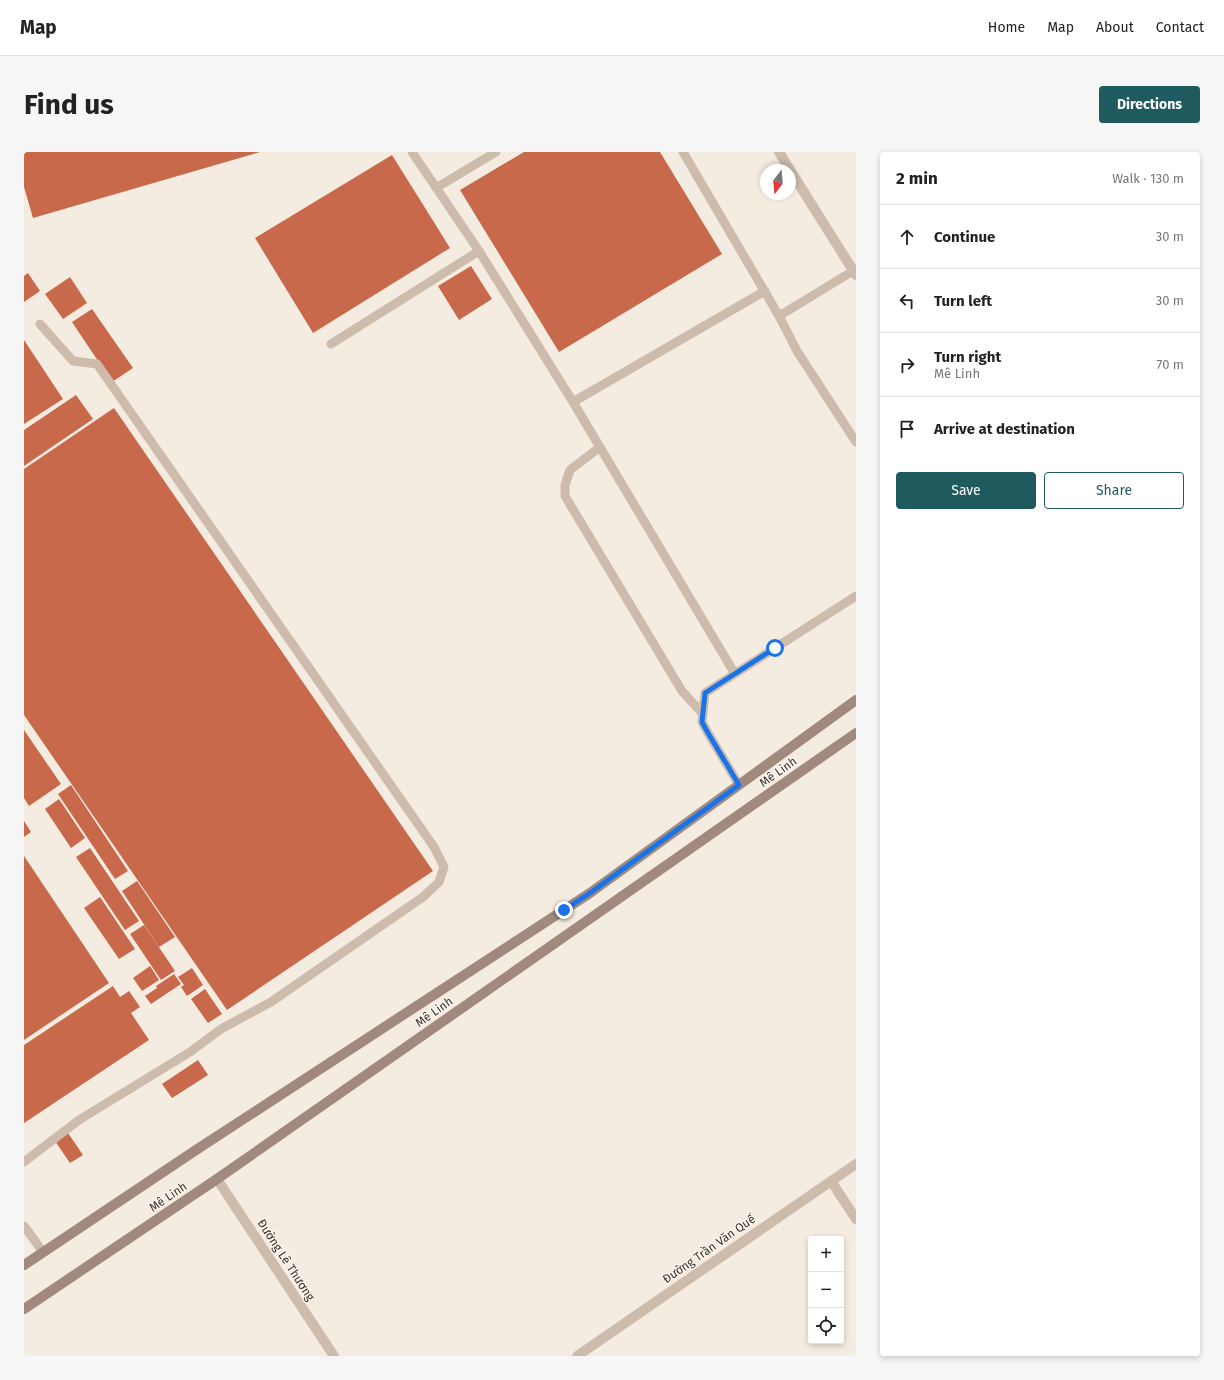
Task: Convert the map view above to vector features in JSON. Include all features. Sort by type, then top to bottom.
[{"type":"main road","name":"Mê Linh","points":[[24,1265],[196,1150],[590,893],[856,700]]},
{"type":"main road","name":"Mê Linh","points":[[24,1310],[217,1179],[856,733]]},
{"type":"street","points":[[779,152],[786,164]]},
{"type":"street","points":[[796,180],[855,273]]},
{"type":"street","name":"Đường Trần Văn Quế","points":[[577,1356],[856,1164]]},
{"type":"street","name":"Đường Lê Thương","points":[[217,1179],[334,1356]]},
{"type":"street","points":[[831,1181],[856,1219]]},
{"type":"lane","points":[[412,152],[480,251],[573,402],[735,674]]},
{"type":"lane","points":[[436,188],[496,152]]},
{"type":"lane","points":[[683,152],[765,291],[797,351],[856,442]]},
{"type":"lane","points":[[331,344],[480,251]]},
{"type":"lane","points":[[779,316],[855,273]]},
{"type":"lane","points":[[573,402],[765,291]]},
{"type":"lane","points":[[24,1162],[79,1120],[190,1052],[221,1028],[271,1002],[423,897],[439,882],[444,867],[434,847],[97,364],[74,361],[40,324]]},
{"type":"lane","points":[[600,447],[570,470],[565,485],[565,496],[682,691],[703,714]]},
{"type":"lane","points":[[739,785],[702,722],[705,693],[856,596]]},
{"type":"lane","points":[[24,1226],[43,1252]]},
{"type":"building","points":[[24,152],[260,152],[33,218],[24,187]]},
{"type":"building","points":[[524,152],[660,152],[722,254],[559,352],[460,190]]},
{"type":"building","points":[[392,155],[450,248],[313,333],[255,238]]},
{"type":"building","points":[[471,266],[492,299],[459,320],[438,286]]},
{"type":"building","points":[[28,273],[40,291],[24,302],[24,276]]},
{"type":"building","points":[[70,277],[87,303],[63,319],[45,294]]},
{"type":"building","points":[[92,309],[133,368],[112,382],[72,322]]},
{"type":"building","points":[[24,340],[63,399],[24,424]]},
{"type":"building","points":[[76,395],[93,419],[24,466],[24,430]]},
{"type":"building","points":[[114,408],[433,871],[227,1010],[24,715],[24,469]]},
{"type":"building","points":[[24,730],[61,784],[29,806],[24,798]]},
{"type":"building","points":[[71,785],[128,871],[115,879],[58,794]]},
{"type":"building","points":[[59,799],[85,838],[71,848],[45,809]]},
{"type":"building","points":[[24,821],[31,832],[24,837]]},
{"type":"building","points":[[90,848],[139,921],[125,930],[76,857]]},
{"type":"building","points":[[24,856],[109,983],[24,1040]]},
{"type":"building","points":[[137,881],[175,937],[159,947],[122,891]]},
{"type":"building","points":[[100,897],[135,949],[119,959],[84,908]]},
{"type":"building","points":[[144,925],[175,971],[161,980],[130,934]]},
{"type":"building","points":[[150,966],[159,980],[142,991],[133,978]]},
{"type":"building","points":[[192,968],[203,985],[187,996],[181,987],[184,985],[178,977]]},
{"type":"building","points":[[174,974],[181,984],[151,1004],[145,996],[157,988],[156,986]]},
{"type":"building","points":[[113,986],[120,997],[129,991],[140,1007],[131,1013],[149,1040],[24,1123],[24,1045]]},
{"type":"building","points":[[205,989],[222,1014],[208,1023],[191,999]]},
{"type":"building","points":[[198,1060],[208,1075],[172,1098],[162,1084]]},
{"type":"building","points":[[68,1133],[83,1155],[70,1163],[55,1141]]},
{"type":"route","points":[[564,910],[590,893],[739,785],[702,722],[705,693],[775,648]]}]
